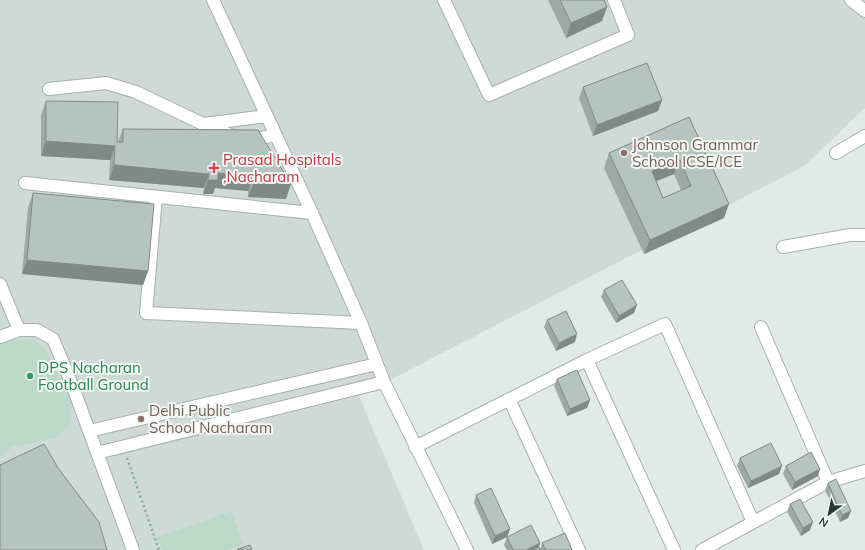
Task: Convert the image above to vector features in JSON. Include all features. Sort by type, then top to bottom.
[{"type":"street","points":[[214,0],[361,323],[384,382],[467,550]]},
{"type":"street","points":[[444,0],[489,96],[628,35],[614,0]]},
{"type":"street","points":[[851,0],[865,11]]},
{"type":"street","points":[[49,88],[106,83],[136,92],[203,124],[246,141],[276,135]]},
{"type":"street","points":[[203,124],[267,116]]},
{"type":"street","points":[[836,153],[865,136]]},
{"type":"street","points":[[25,183],[312,213]]},
{"type":"street","points":[[156,196],[146,313],[361,323]]},
{"type":"street","points":[[783,247],[850,235],[865,235]]},
{"type":"street","points":[[0,284],[18,330]]},
{"type":"street","points":[[415,447],[587,360],[665,324],[754,522]]},
{"type":"street","points":[[761,327],[828,482]]},
{"type":"street","points":[[0,337],[18,330],[37,330],[53,339],[133,550]]},
{"type":"street","points":[[587,360],[674,550]]},
{"type":"street","points":[[89,431],[377,364]]},
{"type":"street","points":[[97,453],[384,382]]},
{"type":"street","points":[[509,400],[579,550]]},
{"type":"street","points":[[702,550],[828,482],[865,471]]},
{"type":"path","points":[[122,447],[160,550]]},
{"type":"shaded area","points":[[0,0],[865,0],[865,108],[804,166],[359,396],[424,550],[0,550]]},
{"type":"green space","name":"DPS Nacharan Football Ground","points":[[10,339],[34,340],[45,349],[73,402],[68,428],[55,438],[12,447],[0,457],[0,344]]},
{"type":"green space","points":[[232,511],[243,545],[228,550],[162,550],[157,537]]},
{"type":"building","points":[[560,0],[604,0],[607,7],[571,23]]},
{"type":"building","points":[[647,63],[662,100],[597,125],[583,87]]},
{"type":"building","points":[[46,101],[118,102],[117,142],[123,142],[123,129],[258,130],[291,184],[254,183],[253,177],[218,173],[218,180],[208,180],[209,174],[114,165],[115,146],[46,141]]},
{"type":"building","points":[[689,117],[729,204],[650,240],[609,153]],"holes":[[[680,160],[691,186],[663,198],[652,171]]]},
{"type":"building","points":[[33,193],[154,204],[148,271],[27,260]]},
{"type":"building","points":[[622,280],[637,305],[619,316],[604,290]]},
{"type":"building","points":[[566,311],[577,334],[559,343],[547,320]]},
{"type":"building","points":[[577,370],[590,400],[570,409],[557,379]]},
{"type":"building","points":[[771,443],[782,466],[751,481],[740,458]]},
{"type":"building","points":[[44,444],[58,468],[99,522],[107,550],[0,550],[0,465]]},
{"type":"building","points":[[811,452],[820,469],[795,482],[786,466]]},
{"type":"building","points":[[836,479],[851,511],[842,515],[828,483]]},
{"type":"building","points":[[491,488],[510,529],[495,536],[476,495]]},
{"type":"building","points":[[800,499],[813,522],[803,528],[790,504]]},
{"type":"building","points":[[531,525],[540,543],[526,550],[513,550],[507,537]]},
{"type":"building","points":[[565,533],[572,550],[546,550],[542,543]]},
{"type":"building","points":[[250,545],[252,550],[238,550],[238,549]]},
{"type":"building","points":[[539,547],[540,550],[532,550]]},
{"type":"place","name":"Johnson Grammar School ICSE/ICE","points":[[624,153]]},
{"type":"place","name":"Prasad Hospitals ,Nacharam","points":[[214,168]]},
{"type":"place","name":"DPS Nacharan Football Ground","points":[[30,376]]},
{"type":"place","name":"Delhi Public School Nacharam","points":[[141,419]]}]
